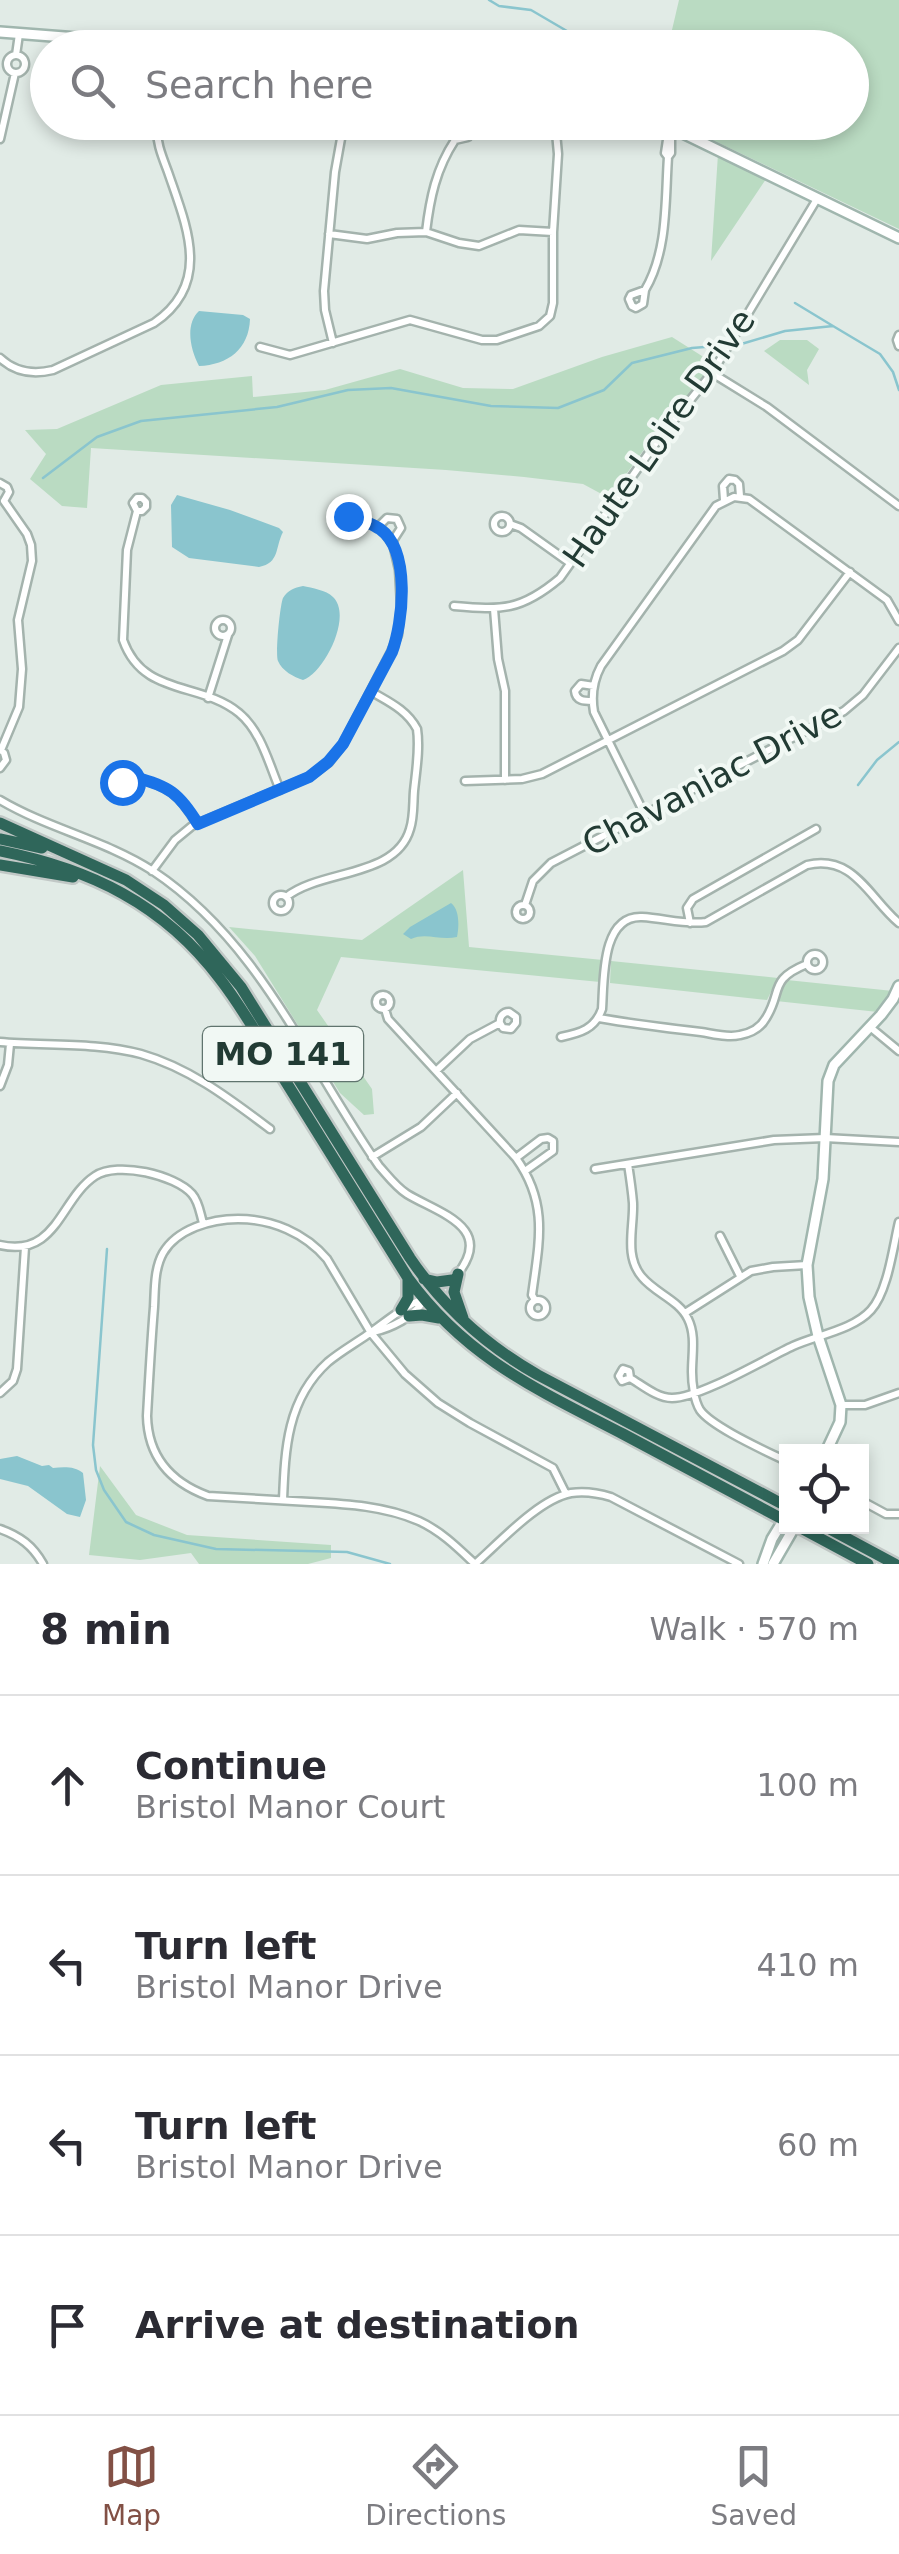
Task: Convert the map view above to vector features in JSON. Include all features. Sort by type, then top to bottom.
[{"type":"highway","points":[[0,822],[84,861]]},
{"type":"highway","name":"MO 141","points":[[0,839],[54,851],[126,880],[164,905],[198,935],[228,968],[424,1278],[441,1319],[468,1344],[506,1371],[779,1516]]},
{"type":"highway","name":"MO 141","points":[[0,851],[68,868],[120,891],[176,930],[222,980],[408,1278],[500,1352],[529,1370],[779,1502]]},
{"type":"highway","points":[[0,865],[60,874],[120,891]]},
{"type":"highway","points":[[424,1278],[437,1282],[455,1277],[454,1292],[467,1326]]},
{"type":"highway","points":[[408,1278],[405,1313],[441,1319]]},
{"type":"highway","points":[[772,1498],[779,1498]]},
{"type":"highway","name":"MO 141","points":[[812,1534],[868,1564]]},
{"type":"highway","points":[[841,1534],[895,1564]]},
{"type":"street","points":[[0,32],[30,35]]},
{"type":"street","points":[[16,55],[19,34]]},
{"type":"street","points":[[16,55],[25,64],[15,73],[7,65],[10,56],[16,55]]},
{"type":"street","points":[[0,139],[15,73]]},
{"type":"street","points":[[0,358],[19,370],[53,370],[154,322],[176,301],[189,276],[190,248],[158,140]]},
{"type":"street","points":[[333,344],[324,300],[340,140]]},
{"type":"street","points":[[426,232],[438,169],[455,140]]},
{"type":"street","points":[[260,347],[290,355],[410,320],[474,339],[497,340],[533,330],[550,316],[554,296],[557,140]]},
{"type":"street","points":[[644,290],[663,236],[667,140]]},
{"type":"street","points":[[687,140],[899,238]]},
{"type":"street","name":"Haute Loire Drive","points":[[454,606],[494,609],[518,605],[560,578],[658,440],[712,373],[818,199]]},
{"type":"street","points":[[329,234],[367,239],[426,232],[479,246],[519,230],[553,232]]},
{"type":"street","points":[[899,335],[899,346]]},
{"type":"street","points":[[712,373],[768,408],[899,506]]},
{"type":"street","points":[[724,500],[723,486],[728,479],[738,482],[737,497]]},
{"type":"street","points":[[0,483],[8,492],[2,502],[28,534],[32,546],[18,620],[21,696],[1,749],[6,760],[0,768]]},
{"type":"street","points":[[645,815],[594,712],[594,686],[602,666],[643,606],[711,510],[724,500],[749,498],[887,600],[899,622]]},
{"type":"street","points":[[138,511],[127,550],[122,628],[127,652],[151,678],[226,704],[238,712],[254,729],[280,790]]},
{"type":"street","points":[[378,528],[388,518],[398,520],[401,528],[392,542]]},
{"type":"street","points":[[152,871],[175,840],[198,824],[309,777],[343,744],[392,652],[400,620],[399,570],[392,542],[368,522],[349,520]]},
{"type":"street","points":[[510,524],[570,563]]},
{"type":"street","points":[[466,781],[542,774],[793,645],[850,572]]},
{"type":"street","points":[[494,609],[505,692],[505,780]]},
{"type":"street","points":[[208,698],[228,635]]},
{"type":"street","name":"Chavaniac Drive","points":[[525,905],[533,881],[552,863],[844,711],[863,695],[899,648]]},
{"type":"street","points":[[592,702],[578,698],[575,691],[581,684],[594,686]]},
{"type":"street","points":[[286,896],[296,888],[380,862],[396,852],[407,838],[412,821],[417,729],[400,708],[372,692]]},
{"type":"street","points":[[134,777],[176,793],[198,824]]},
{"type":"street","points":[[0,800],[29,816],[117,851],[187,895],[240,949],[261,978],[372,1157],[401,1190],[448,1214],[466,1234],[468,1252],[455,1277],[430,1296],[415,1301],[385,1330],[372,1332],[327,1363],[300,1396],[288,1432],[284,1500]]},
{"type":"street","points":[[690,923],[686,908],[693,899],[816,830]]},
{"type":"street","points":[[561,1037],[581,1033],[599,1018],[608,948],[617,926],[632,917],[690,923],[714,920],[807,866],[822,862],[838,865],[854,875],[899,923]]},
{"type":"street","points":[[599,1018],[732,1036],[748,1033],[766,1019],[782,979],[806,964]]},
{"type":"street","points":[[830,1444],[840,1422],[841,1405],[818,1336],[807,1265],[822,1186],[830,1072],[893,999],[899,986]]},
{"type":"street","points":[[385,1009],[388,1019],[525,1171],[540,1217],[532,1295],[535,1300]]},
{"type":"street","points":[[436,1071],[470,1039],[500,1023]]},
{"type":"street","points":[[870,1026],[899,1051]]},
{"type":"street","points":[[0,1042],[63,1044],[142,1054],[178,1067],[214,1088],[270,1129]]},
{"type":"street","points":[[0,1086],[8,1066],[10,1043]]},
{"type":"street","points":[[372,1157],[420,1127],[457,1094]]},
{"type":"street","points":[[516,1158],[541,1139],[553,1141],[551,1153],[525,1171]]},
{"type":"street","points":[[595,1169],[774,1140],[899,1142]]},
{"type":"street","points":[[628,1164],[632,1200],[630,1246],[636,1270],[654,1290],[675,1303],[689,1321],[694,1342],[692,1379],[700,1409],[713,1422],[779,1458]]},
{"type":"street","points":[[0,1245],[25,1247],[54,1228],[88,1182],[112,1170],[160,1176],[180,1184],[196,1200],[203,1223]]},
{"type":"street","points":[[566,1494],[553,1468],[470,1423],[423,1392],[392,1361],[327,1260],[298,1235],[255,1219],[203,1223],[171,1243],[160,1261],[146,1416],[149,1441],[166,1470],[196,1492],[380,1509],[421,1522],[450,1540],[475,1564],[539,1510],[566,1494],[592,1492],[611,1497],[740,1564]]},
{"type":"street","points":[[630,1378],[668,1398],[694,1392],[856,1322],[872,1309],[882,1292],[899,1222]]},
{"type":"street","points":[[720,1236],[740,1276]]},
{"type":"street","points":[[0,1393],[13,1381],[17,1369],[25,1247]]},
{"type":"street","points":[[685,1314],[740,1276],[760,1268],[807,1265]]},
{"type":"street","points":[[841,1405],[865,1405],[899,1393]]},
{"type":"street","points":[[869,1505],[886,1514],[899,1514]]},
{"type":"street","points":[[0,1529],[29,1545],[43,1564]]},
{"type":"street","points":[[763,1564],[772,1539],[779,1532]]},
{"type":"street","points":[[773,1564],[785,1534]]},
{"type":"green space","points":[[679,0],[899,0],[899,229],[713,140],[869,140],[869,30],[672,30]]},
{"type":"green space","points":[[718,154],[766,179],[711,261]]},
{"type":"green space","points":[[672,337],[713,363],[609,498],[583,484],[524,477],[91,448],[87,508],[62,506],[30,479],[46,454],[25,430],[57,429],[161,385],[252,376],[253,397],[325,390],[400,369],[463,388],[513,389]]},
{"type":"green space","points":[[780,340],[807,340],[819,349],[807,370],[809,385],[764,351]]},
{"type":"green space","points":[[463,870],[469,947],[603,960],[600,982],[341,957],[317,1010],[372,1089],[374,1114],[364,1115],[340,1093],[255,956],[229,927],[362,940]]},
{"type":"green space","points":[[611,961],[778,978],[767,1000],[610,983]]},
{"type":"green space","points":[[787,980],[893,991],[878,1012],[776,1001]]},
{"type":"green space","points":[[100,1466],[136,1515],[187,1535],[331,1545],[331,1558],[308,1564],[199,1564],[191,1553],[140,1560],[89,1555]]},
{"type":"water","points":[[199,311],[250,319],[246,339],[228,359],[199,366],[190,337]]},
{"type":"water","points":[[177,495],[279,528],[283,532],[274,558],[259,567],[189,558],[172,547],[171,505]]},
{"type":"water","points":[[303,586],[333,597],[340,617],[327,656],[303,680],[282,668],[277,650],[283,598]]},
{"type":"water","points":[[451,903],[457,914],[457,937],[411,939],[403,934],[410,927]]},
{"type":"water","points":[[17,1456],[42,1466],[73,1468],[83,1473],[86,1500],[80,1517],[67,1514],[28,1486],[0,1479],[0,1459]]},
{"type":"waterway","points":[[489,0],[499,6],[531,10],[565,30]]},
{"type":"waterway","points":[[795,303],[833,326]]},
{"type":"waterway","points":[[738,345],[785,331],[833,326],[880,354],[893,372],[899,390]]},
{"type":"waterway","points":[[43,478],[97,437],[141,421],[277,407],[348,390],[391,388],[491,406],[558,408],[604,390],[632,363],[717,346]]},
{"type":"waterway","points":[[858,785],[877,760],[899,742]]},
{"type":"waterway","points":[[107,1249],[93,1445],[96,1470],[104,1490],[126,1522],[154,1535],[216,1549],[347,1552],[390,1564]]},
{"type":"route","points":[[122,782],[134,777],[164,786],[182,799],[198,824],[309,777],[339,751],[392,652],[401,606],[393,544],[382,530],[368,522],[349,520],[348,516]]}]
